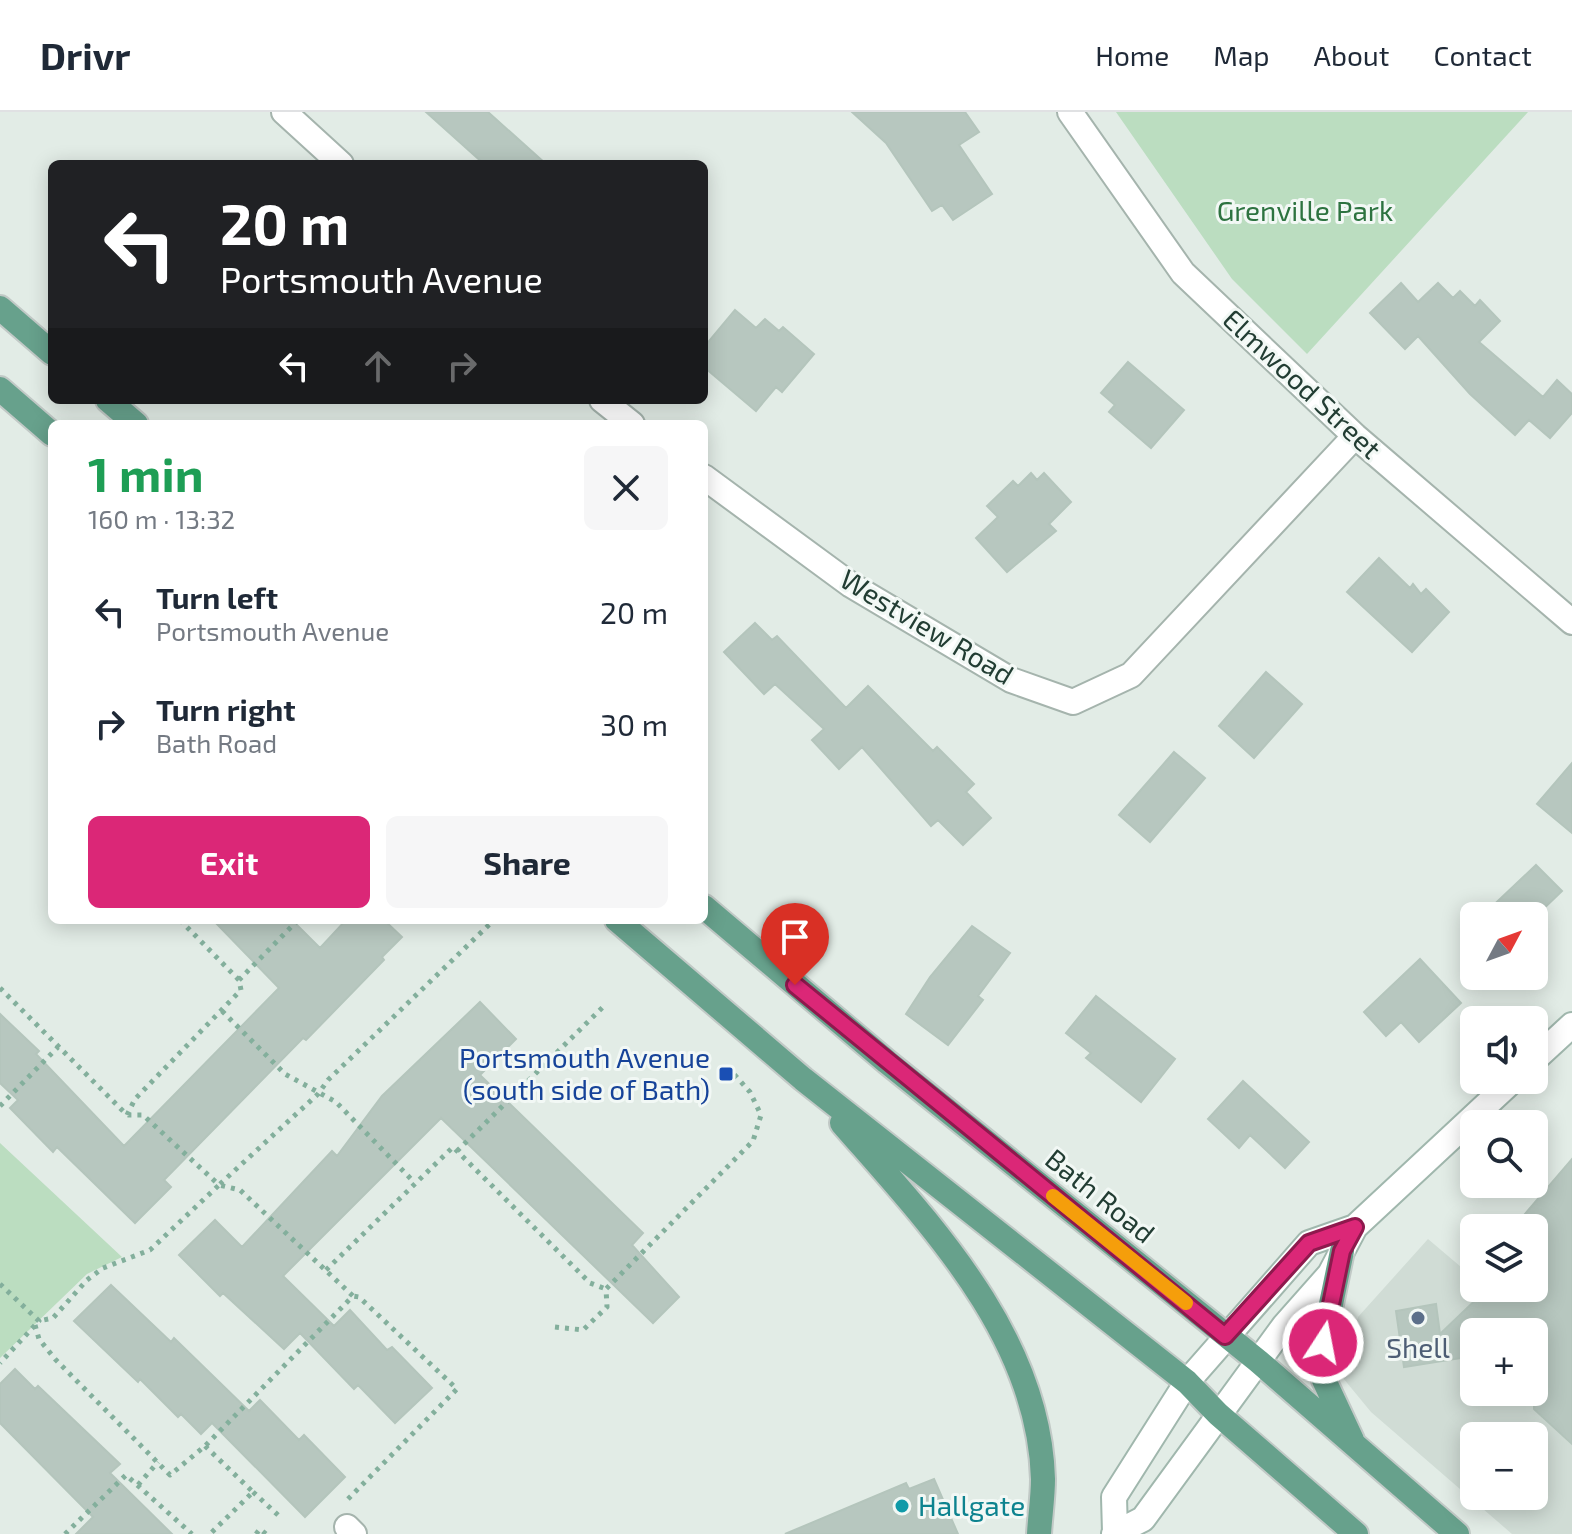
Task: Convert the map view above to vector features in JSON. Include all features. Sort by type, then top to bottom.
[{"type":"main road","points":[[0,308],[48,350]]},
{"type":"main road","points":[[0,389],[48,431]]},
{"type":"main road","points":[[113,404],[131,420]]},
{"type":"main road","name":"Bath Road","points":[[708,910],[887,1062],[1258,1361],[1457,1534]]},
{"type":"main road","points":[[622,924],[803,1079],[1187,1382],[1218,1414],[1356,1534]]},
{"type":"main road","points":[[803,1079],[937,1232],[1005,1337],[1031,1405],[1043,1477],[1039,1534]]},
{"type":"main road","points":[[1342,1251],[1320,1357],[1324,1380],[1356,1449]]},
{"type":"street","points":[[284,112],[337,160]]},
{"type":"street","name":"Elmwood Street","points":[[1070,112],[1183,273],[1355,436],[1572,622]]},
{"type":"street","points":[[607,404],[627,420]]},
{"type":"street","name":"Westview Road","points":[[708,480],[851,585],[1011,680],[1073,702],[1131,675],[1355,436]]},
{"type":"street","points":[[1548,1047],[1572,1025]]},
{"type":"street","points":[[1355,1227],[1309,1243],[1187,1382],[1114,1497],[1114,1533],[1143,1519],[1258,1361],[1330,1274],[1355,1227],[1498,1094]]},
{"type":"path","points":[[127,1115],[135,1099],[241,990],[239,980],[184,924]]},
{"type":"path","points":[[239,980],[294,924]]},
{"type":"path","points":[[0,1363],[37,1323],[53,1318],[87,1280],[103,1268],[157,1245],[318,1094],[328,1080],[490,924]]},
{"type":"path","points":[[0,988],[127,1115],[143,1115],[219,1185],[240,1190],[457,1389],[347,1501]]},
{"type":"path","points":[[457,1151],[606,1004]]},
{"type":"path","points":[[222,1011],[285,1074],[336,1102],[414,1182]]},
{"type":"path","points":[[0,1106],[58,1047]]},
{"type":"path","points":[[555,1327],[583,1330],[607,1307],[606,1289],[753,1141],[761,1115],[750,1092],[724,1063]]},
{"type":"path","points":[[326,1270],[453,1147],[590,1283],[606,1289]]},
{"type":"path","points":[[0,1284],[37,1323],[39,1339],[55,1359],[170,1475],[205,1446],[353,1296]]},
{"type":"path","points":[[205,1446],[278,1515]]},
{"type":"path","points":[[138,1485],[158,1462]]},
{"type":"path","points":[[65,1534],[126,1475],[192,1534]]},
{"type":"path","points":[[210,1534],[253,1492]]},
{"type":"path","points":[[256,1534],[260,1529],[266,1534]]},
{"type":"shaded area","points":[[1428,1239],[1460,1266],[1460,1302],[1502,1302],[1520,1318],[1460,1318],[1460,1406],[1548,1406],[1548,1342],[1572,1363],[1572,1534],[1512,1534],[1484,1510],[1548,1510],[1548,1422],[1460,1422],[1460,1489],[1371,1412],[1343,1378],[1358,1317]]},
{"type":"green space","name":"Grenville Park","points":[[1116,112],[1528,112],[1307,354],[1232,279]]},
{"type":"green space","points":[[0,1143],[122,1257],[87,1274],[0,1358]]},
{"type":"building","points":[[426,112],[488,112],[542,160],[480,160]]},
{"type":"building","points":[[852,112],[965,112],[979,132],[959,145],[992,194],[953,220],[942,205],[932,211],[886,143]]},
{"type":"building","points":[[1401,283],[1418,302],[1438,283],[1453,298],[1460,291],[1475,306],[1480,300],[1500,321],[1479,342],[1543,397],[1557,380],[1572,394],[1572,413],[1550,438],[1529,420],[1515,435],[1470,394],[1418,336],[1405,349],[1370,313]]},
{"type":"building","points":[[735,310],[756,328],[765,319],[779,331],[783,327],[814,354],[782,392],[776,387],[756,411],[708,370],[708,342]]},
{"type":"building","points":[[1128,362],[1184,410],[1151,448],[1109,412],[1115,405],[1101,393]]},
{"type":"building","points":[[1031,473],[1037,480],[1044,473],[1071,502],[1049,524],[1056,531],[1007,572],[976,538],[998,517],[987,506],[1013,481],[1018,486]]},
{"type":"building","points":[[1379,558],[1410,588],[1413,584],[1421,594],[1426,589],[1449,612],[1412,652],[1347,592]]},
{"type":"building","points":[[755,623],[772,640],[777,636],[846,708],[868,686],[933,751],[937,747],[974,784],[966,792],[991,818],[963,845],[938,820],[931,826],[862,747],[839,769],[812,740],[824,729],[775,684],[764,694],[724,652]]},
{"type":"building","points":[[1266,672],[1302,704],[1254,758],[1219,726]]},
{"type":"building","points":[[1174,752],[1205,778],[1150,842],[1119,815]]},
{"type":"building","points":[[1572,763],[1572,833],[1537,804]]},
{"type":"building","points":[[1536,865],[1562,891],[1548,904],[1548,902],[1497,902]]},
{"type":"building","points":[[217,924],[296,924],[320,948],[342,924],[388,924],[402,937],[382,957],[384,960],[306,1040],[303,1038],[164,1180],[171,1187],[135,1223],[57,1147],[53,1152],[10,1108],[18,1100],[0,1083],[0,1014],[39,1051],[36,1054],[124,1146],[279,988]]},
{"type":"building","points":[[972,926],[1010,953],[978,996],[983,1000],[948,1045],[906,1014],[930,977]]},
{"type":"building","points":[[1420,959],[1461,1003],[1419,1042],[1401,1022],[1386,1036],[1364,1012]]},
{"type":"building","points":[[1096,996],[1175,1059],[1141,1102],[1086,1058],[1091,1053],[1066,1033]]},
{"type":"building","points":[[480,1002],[516,1039],[480,1075],[643,1233],[632,1245],[679,1297],[653,1323],[441,1118],[283,1276],[334,1326],[350,1310],[387,1350],[392,1347],[432,1388],[395,1423],[358,1385],[354,1389],[300,1333],[284,1349],[223,1293],[220,1296],[179,1255],[215,1220],[242,1247],[332,1151],[337,1156],[382,1096]]},
{"type":"building","points":[[1243,1081],[1309,1142],[1285,1168],[1250,1135],[1239,1148],[1208,1119]]},
{"type":"building","points":[[1572,1159],[1572,1444],[1534,1409],[1534,1406],[1548,1406],[1548,1318],[1460,1318],[1460,1358],[1404,1367],[1396,1311],[1436,1304],[1440,1334],[1473,1302],[1548,1302],[1548,1214],[1525,1214],[1539,1198],[1548,1198],[1548,1187]]},
{"type":"building","points":[[111,1285],[171,1342],[174,1338],[249,1411],[260,1400],[299,1440],[304,1435],[345,1477],[305,1517],[212,1423],[201,1434],[181,1414],[178,1417],[74,1321]]},
{"type":"building","points":[[15,1369],[35,1389],[38,1386],[120,1464],[110,1473],[172,1534],[76,1534],[93,1517],[0,1423],[0,1384]]},
{"type":"building","name":"Hallgate","points":[[934,1479],[958,1534],[785,1534],[906,1483],[909,1489]]},
{"type":"slow traffic","points":[[1053,1196],[1186,1303]]},
{"type":"place","name":"Portsmouth Avenue (south side of Bath)","points":[[726,1074]]},
{"type":"place","name":"Shell","points":[[1418,1318]]},
{"type":"place","name":"Hallgate","points":[[902,1506]]},
{"type":"route","points":[[795,985],[1225,1336],[1309,1243],[1355,1227],[1342,1251],[1323,1343]]}]
